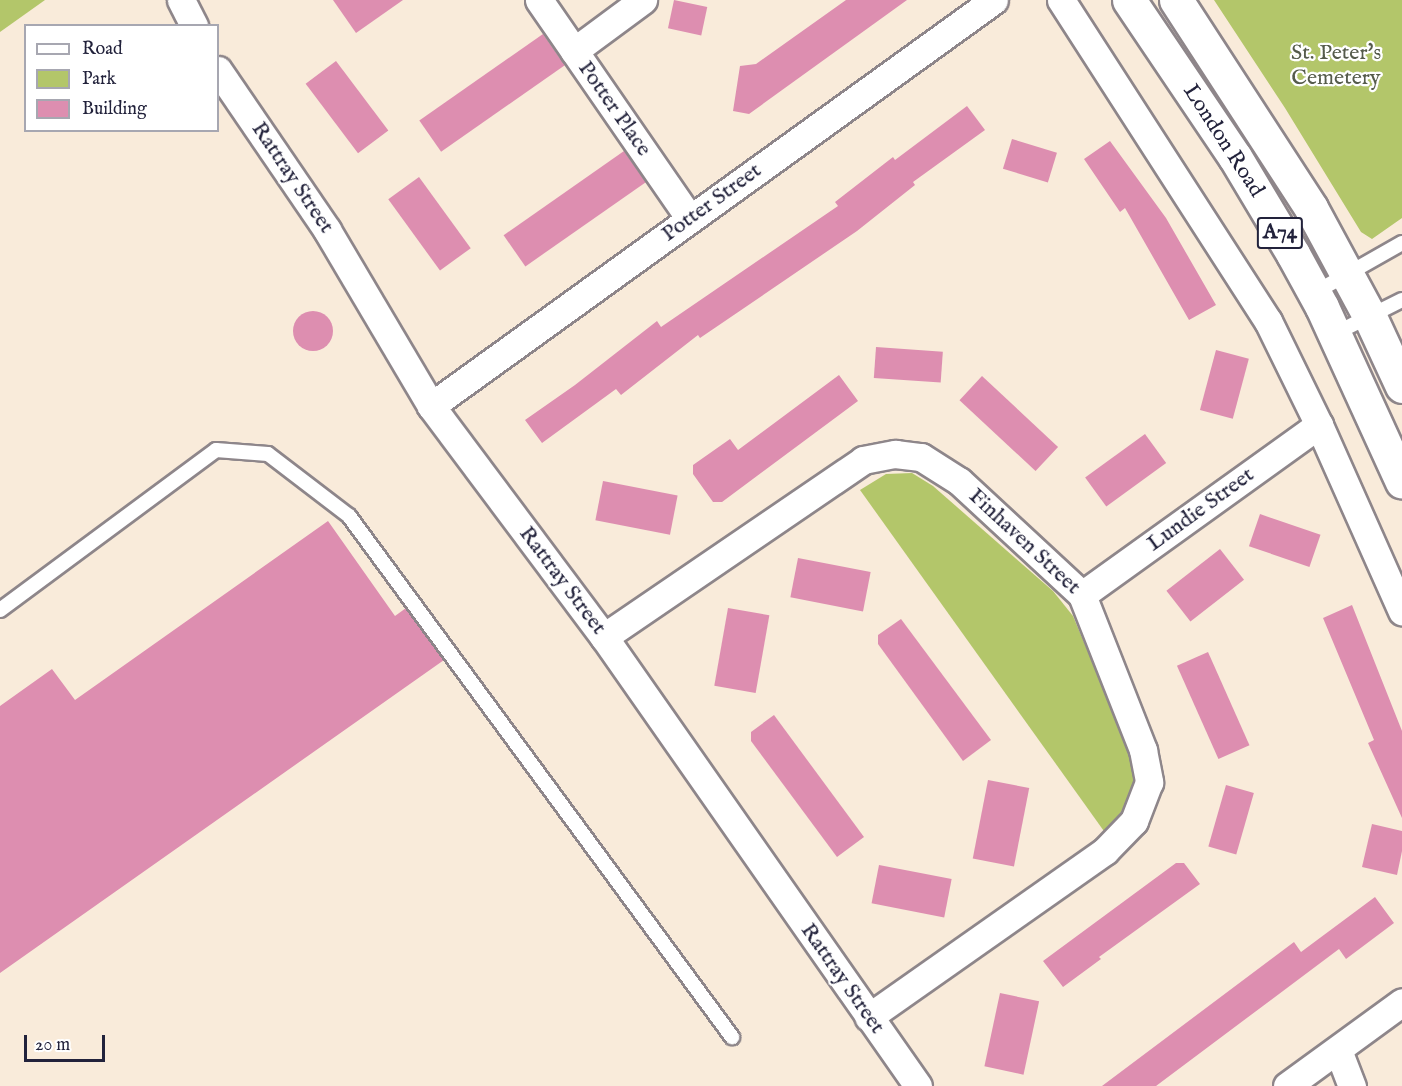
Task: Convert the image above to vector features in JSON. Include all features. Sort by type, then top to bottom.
[{"type":"main road","name":"London Road","points":[[1129,0],[1235,158],[1314,293],[1402,482]]},
{"type":"main road","name":"London Road","points":[[1176,0],[1261,128],[1348,273],[1402,386]]},
{"type":"street","points":[[181,0],[193,24]]},
{"type":"street","name":"Potter Place","points":[[539,0],[690,219]]},
{"type":"street","points":[[574,51],[644,0]]},
{"type":"street","name":"Potter Street","points":[[431,406],[994,0]]},
{"type":"street","points":[[1062,0],[1268,321],[1319,425],[1402,611]]},
{"type":"street","name":"Rattray Street","points":[[219,71],[327,230],[431,406],[604,637],[918,1086]]},
{"type":"street","name":"Lundie Street","points":[[1082,595],[1319,425]]},
{"type":"street","name":"Finhaven Street","points":[[604,637],[863,460],[895,454],[921,457],[959,481],[1082,595],[1143,750],[1149,782],[1134,821],[1105,851],[869,1017]]},
{"type":"street","points":[[1287,1086],[1402,1002]]},
{"type":"street","points":[[1338,1050],[1352,1086]]},
{"type":"lane","points":[[1314,293],[1402,243]]},
{"type":"lane","points":[[1334,334],[1402,300]]},
{"type":"lane","points":[[0,610],[216,450],[268,454],[349,516],[732,1037]]},
{"type":"green space","points":[[0,0],[45,0],[0,32]]},
{"type":"green space","name":"St. Peter's Cemetery","points":[[1214,0],[1402,0],[1402,218],[1372,239],[1361,232],[1285,108]]},
{"type":"green space","points":[[912,473],[933,486],[1053,591],[1073,616],[1138,771],[1127,803],[1106,834],[860,490],[886,474]]},
{"type":"building","points":[[333,0],[403,0],[356,33]]},
{"type":"building","points":[[674,0],[707,7],[701,35],[668,28]]},
{"type":"building","points":[[846,0],[907,0],[749,114],[733,111],[740,66],[756,64]]},
{"type":"building","points":[[543,34],[565,65],[441,152],[419,121]]},
{"type":"building","points":[[336,61],[388,130],[358,153],[306,84]]},
{"type":"building","points":[[967,106],[985,130],[913,182],[915,185],[857,231],[700,338],[698,335],[621,395],[616,389],[542,443],[525,420],[575,385],[657,321],[661,327],[838,206],[835,202],[893,157],[895,160]]},
{"type":"building","points":[[1012,139],[1057,153],[1048,182],[1003,169]]},
{"type":"building","points":[[1110,141],[1166,218],[1216,305],[1189,320],[1125,208],[1120,212],[1084,159]]},
{"type":"building","points":[[624,151],[646,182],[525,266],[504,235]]},
{"type":"building","points":[[419,177],[471,248],[440,271],[388,199]]},
{"type":"building","points":[[313,311],[321,312],[327,317],[332,323],[332,339],[327,345],[321,350],[313,351],[305,350],[299,345],[294,339],[293,331],[294,323],[299,317],[305,312]]},
{"type":"building","points":[[876,347],[943,352],[941,383],[874,378]]},
{"type":"building","points":[[1216,350],[1249,359],[1233,419],[1200,410]]},
{"type":"building","points":[[839,375],[858,401],[722,502],[713,502],[693,474],[693,465],[730,439],[738,450]]},
{"type":"building","points":[[982,376],[1058,447],[1036,471],[959,400]]},
{"type":"building","points":[[1145,434],[1166,463],[1106,507],[1085,477]]},
{"type":"building","points":[[603,481],[678,496],[670,535],[595,520]]},
{"type":"building","points":[[1260,514],[1321,535],[1309,567],[1249,546]]},
{"type":"building","points":[[328,521],[395,616],[406,608],[444,660],[0,973],[0,706],[52,669],[75,700]]},
{"type":"building","points":[[1220,549],[1244,580],[1190,622],[1166,591]]},
{"type":"building","points":[[798,558],[871,572],[863,611],[790,597]]},
{"type":"building","points":[[1352,605],[1402,731],[1402,818],[1368,743],[1374,740],[1323,618]]},
{"type":"building","points":[[728,608],[769,615],[756,693],[714,686]]},
{"type":"building","points":[[901,619],[991,740],[963,761],[878,644],[878,635]]},
{"type":"building","points":[[1208,652],[1249,745],[1218,759],[1177,666]]},
{"type":"building","points":[[774,715],[864,837],[837,857],[751,741],[751,732]]},
{"type":"building","points":[[988,780],[1029,788],[1014,867],[973,859]]},
{"type":"building","points":[[1226,785],[1254,793],[1236,855],[1208,847]]},
{"type":"building","points":[[1372,824],[1402,831],[1402,851],[1397,875],[1362,867]]},
{"type":"building","points":[[1176,863],[1184,863],[1200,884],[1099,957],[1101,959],[1063,987],[1043,961]]},
{"type":"building","points":[[879,865],[952,879],[944,917],[872,903]]},
{"type":"building","points":[[1375,897],[1394,923],[1346,959],[1339,949],[1156,1086],[1102,1086],[1294,942],[1301,952]]},
{"type":"building","points":[[1000,993],[1039,1001],[1024,1075],[984,1066]]}]
